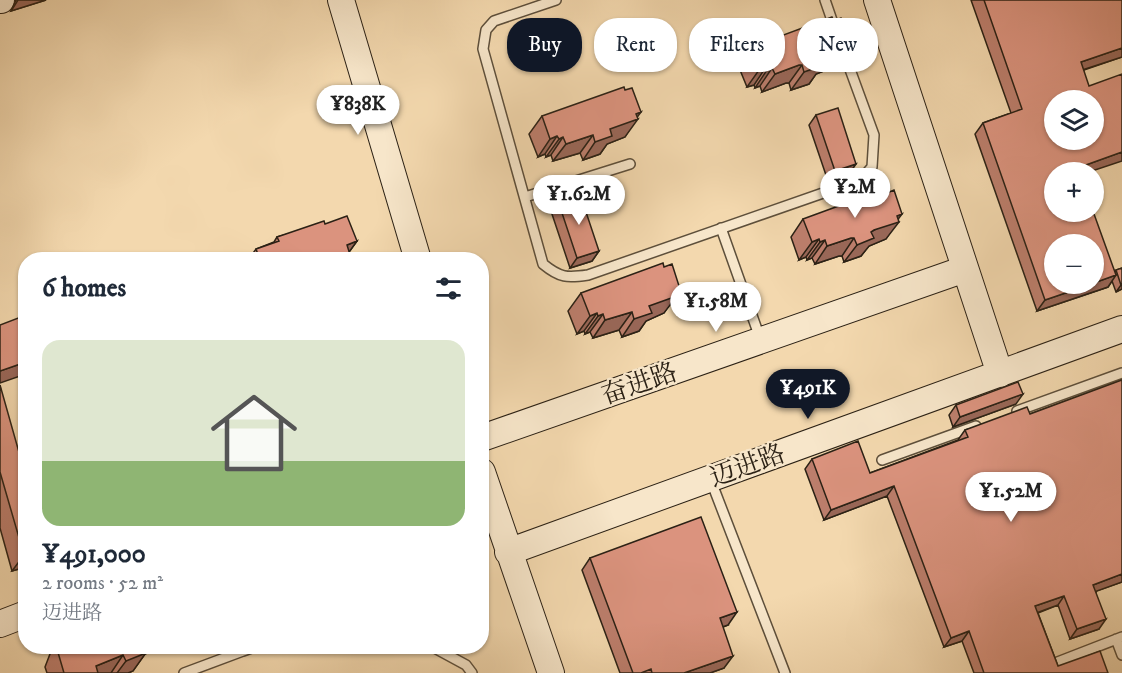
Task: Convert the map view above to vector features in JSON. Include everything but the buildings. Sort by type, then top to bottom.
[{"type":"street","points":[[341,0],[415,252]]},
{"type":"street","points":[[877,0],[1000,374]]},
{"type":"street","name":"奋进路","points":[[489,436],[965,269]]},
{"type":"street","name":"迈进路","points":[[508,552],[1122,329]]},
{"type":"street","points":[[489,494],[551,673]]},
{"type":"street","points":[[0,624],[18,617]]},
{"type":"lane","points":[[556,0],[494,21],[486,30],[483,49],[543,264],[556,275],[570,278],[588,275],[846,185],[865,175],[872,167],[874,135],[825,0]]},
{"type":"lane","points":[[525,197],[630,164]]},
{"type":"lane","points":[[721,228],[761,340]]},
{"type":"lane","points":[[1013,412],[1122,373]]},
{"type":"lane","points":[[882,460],[980,424]]},
{"type":"lane","points":[[710,479],[785,673]]},
{"type":"lane","points":[[1055,663],[1119,638],[1122,655]]},
{"type":"lane","points":[[184,673],[230,654]]},
{"type":"lane","points":[[446,654],[466,665],[472,673]]}]
